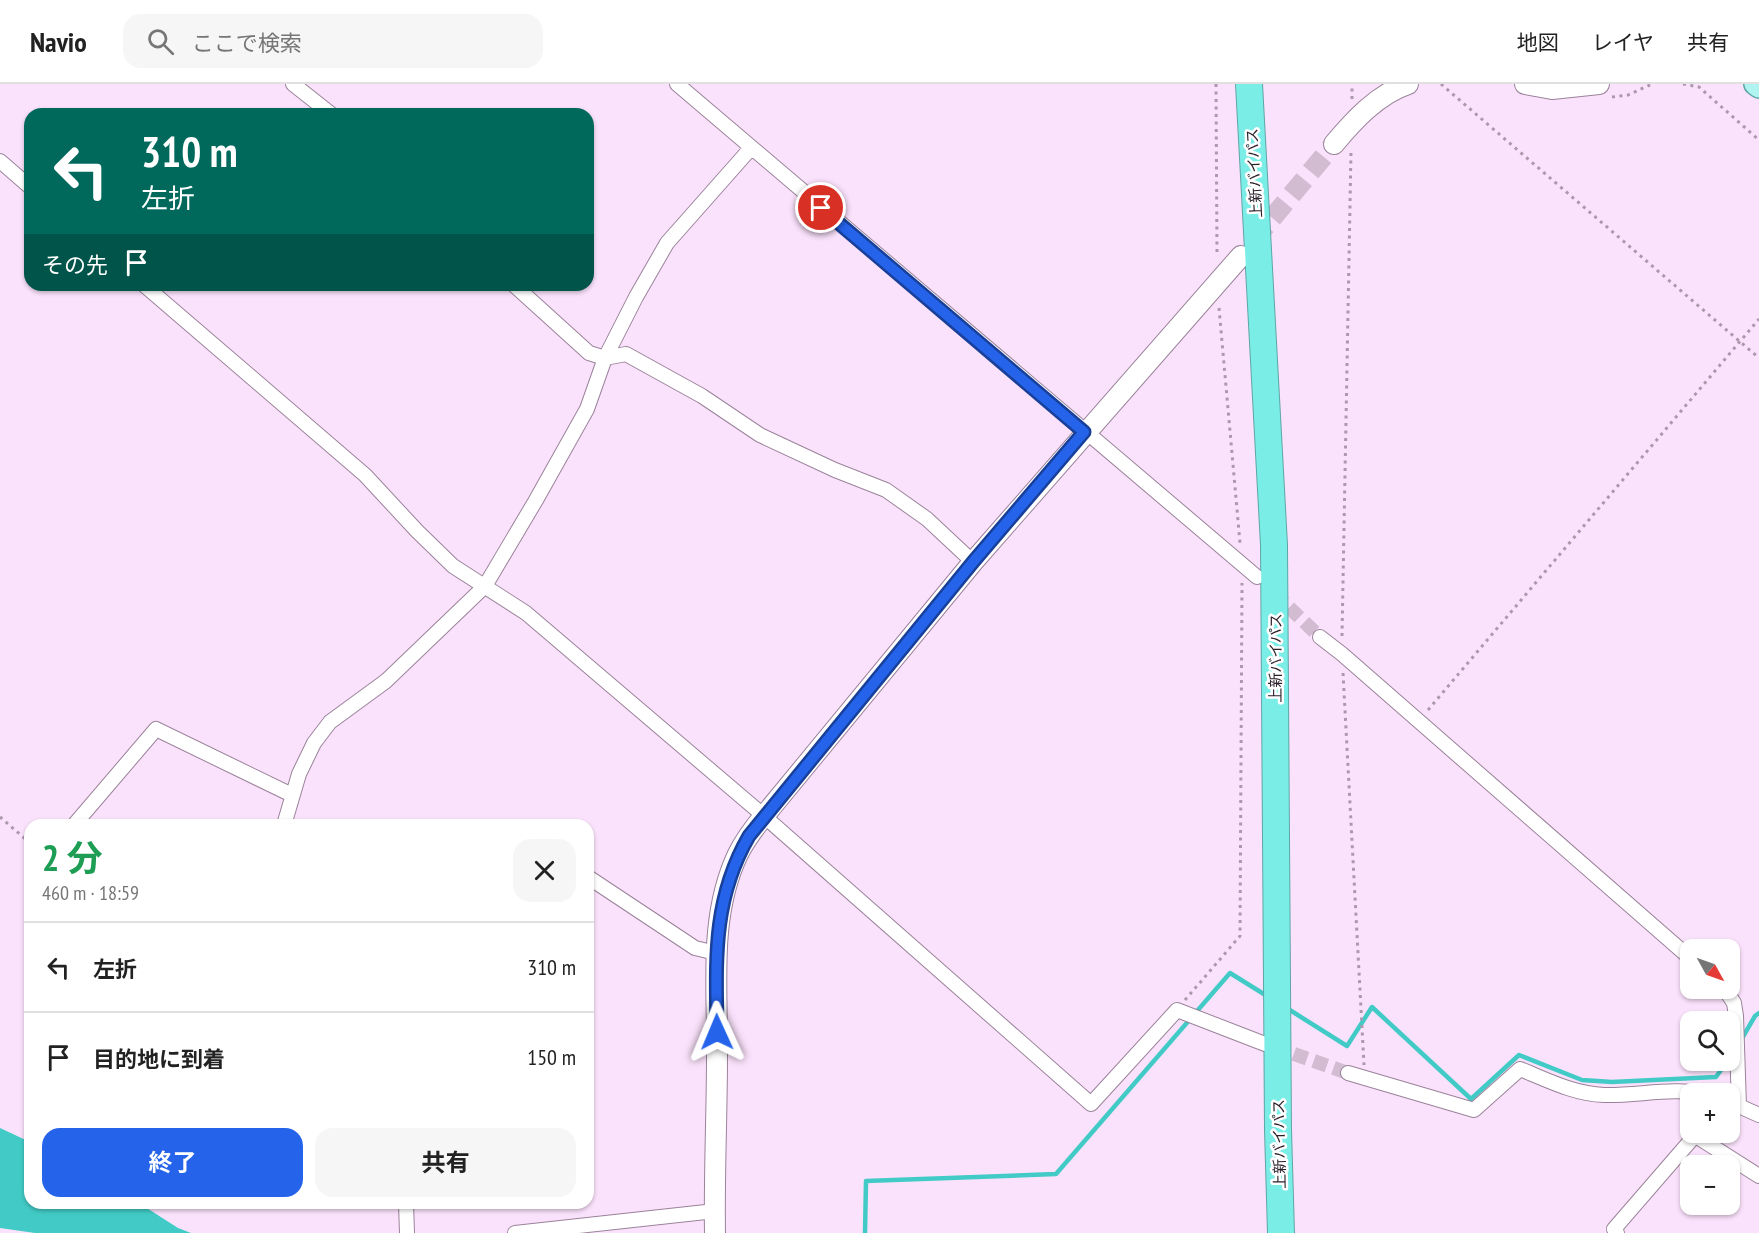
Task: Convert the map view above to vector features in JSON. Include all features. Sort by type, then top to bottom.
[{"type":"highway","name":"上新バイパス","points":[[1250,84],[1274,545],[1278,1130],[1281,1233]]},
{"type":"main road","points":[[1755,84],[1759,87]]},
{"type":"street","points":[[294,84],[324,108]]},
{"type":"street","points":[[677,84],[1257,577]]},
{"type":"street","points":[[1334,144],[1352,123],[1396,88],[1408,84]]},
{"type":"street","points":[[1525,84],[1552,89],[1591,85]]},
{"type":"street","points":[[286,819],[292,795],[314,743],[330,722],[386,681],[484,586],[587,409],[605,358],[667,243],[751,148]]},
{"type":"street","points":[[0,161],[24,182]]},
{"type":"street","points":[[515,1233],[715,1223],[716,953],[720,913],[738,855],[764,816],[973,562],[1084,432],[1241,256]]},
{"type":"street","points":[[151,291],[365,475],[453,566],[526,613],[764,816],[1091,1104],[1177,1010],[1264,1044]]},
{"type":"street","points":[[521,291],[589,353],[605,358],[626,354],[702,396],[760,435],[886,490],[927,519],[973,562]]},
{"type":"street","points":[[1320,636],[1680,949]]},
{"type":"street","points":[[79,819],[156,729],[292,795]]},
{"type":"street","points":[[594,881],[695,948],[716,953]]},
{"type":"street","points":[[1731,999],[1736,1016],[1734,1083]]},
{"type":"street","points":[[1348,1073],[1474,1110],[1520,1069],[1584,1093],[1623,1095],[1680,1092]]},
{"type":"street","points":[[1740,1107],[1759,1115]]},
{"type":"street","points":[[1617,1233],[1614,1229],[1689,1143]]},
{"type":"street","points":[[1710,1143],[1759,1176]]},
{"type":"street","points":[[406,1209],[407,1233]]},
{"type":"path","points":[[1177,1010],[1240,936],[1242,564],[1217,283],[1216,84]]},
{"type":"path","points":[[1441,84],[1759,358]]},
{"type":"path","points":[[1591,85],[1598,98],[1628,95],[1652,84]]},
{"type":"path","points":[[1683,84],[1699,87],[1759,140]]},
{"type":"path","points":[[1352,123],[1342,654],[1364,1078]]},
{"type":"path","points":[[1419,720],[1759,319]]},
{"type":"path","points":[[0,817],[24,838]]},
{"type":"shaded area","points":[[0,1128],[24,1139],[24,1209],[148,1209],[178,1228],[191,1233],[35,1233],[0,1228]]},
{"type":"waterway","points":[[865,1233],[866,1181],[1056,1174],[1230,973],[1267,996]]},
{"type":"waterway","points":[[1285,1007],[1347,1046],[1372,1007],[1471,1099],[1519,1055],[1582,1080],[1612,1082],[1716,1077],[1720,1071]]},
{"type":"waterway","points":[[1741,1040],[1759,1013]]},
{"type":"tunnel","points":[[1253,241],[1334,144]]},
{"type":"tunnel","points":[[1274,593],[1320,637]]},
{"type":"tunnel","points":[[1274,1047],[1348,1073]]},
{"type":"route","points":[[717,1032],[716,953],[720,913],[738,855],[749,836],[973,562],[1084,432],[821,208]]}]
